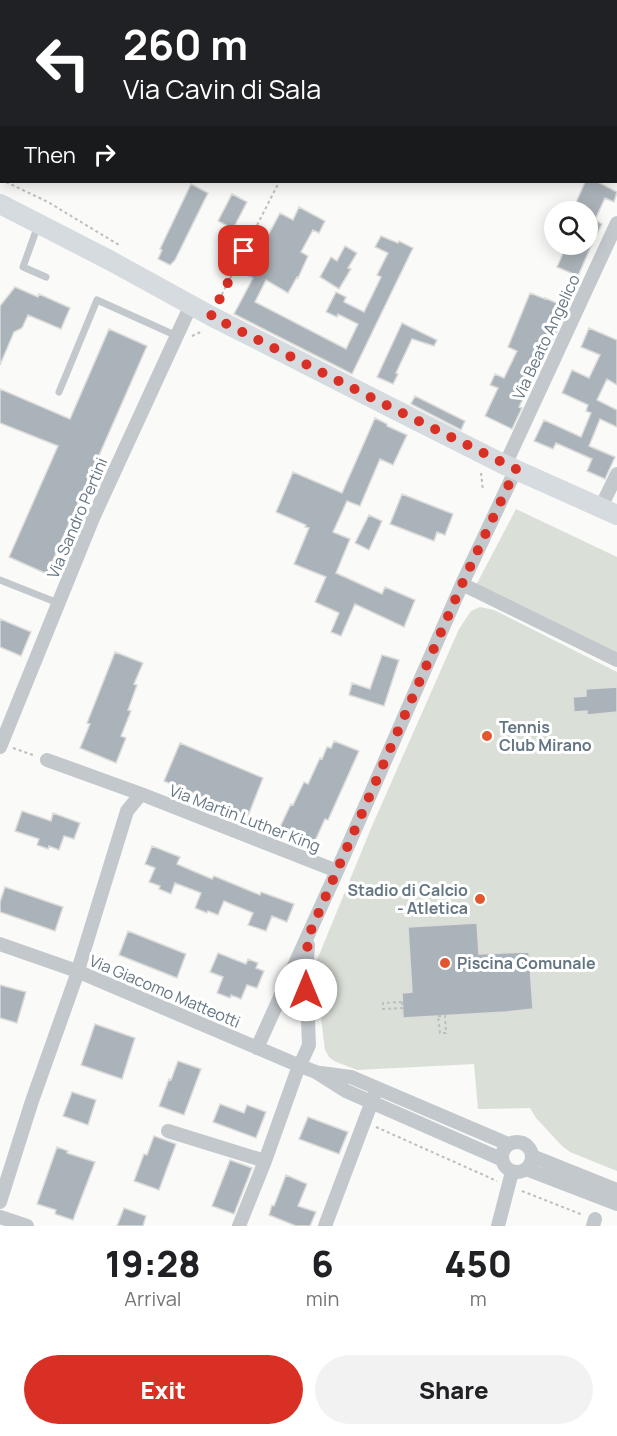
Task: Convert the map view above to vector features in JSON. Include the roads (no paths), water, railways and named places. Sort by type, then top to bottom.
[{"type":"main road","points":[[0,195],[116,253],[191,305],[211,316],[510,467],[609,511]]},
{"type":"main road","points":[[0,204],[116,253]]},
{"type":"main road","points":[[0,211],[37,228],[116,253]]},
{"type":"street","name":"Via Beato Angelico","points":[[257,1048],[337,872],[617,223]]},
{"type":"street","name":"Via Sandro Pertini","points":[[1,745],[93,518],[191,305]]},
{"type":"street","points":[[609,511],[617,474]]},
{"type":"street","points":[[462,584],[617,660]]},
{"type":"street","name":"Via Martin Luther King","points":[[47,760],[141,794],[337,872]]},
{"type":"street","points":[[0,1202],[77,971],[127,811],[141,794]]},
{"type":"street","points":[[239,1226],[296,1074],[309,1046],[306,972],[308,937]]},
{"type":"street","name":"Via Giacomo Matteotti","points":[[0,944],[77,971],[316,1072],[346,1091],[501,1159],[507,1169],[519,1170],[617,1204]]},
{"type":"street","name":"Via Giacomo Matteotti","points":[[316,1072],[351,1077],[508,1144],[523,1143],[528,1146],[532,1156],[617,1190]]},
{"type":"street","points":[[325,1226],[377,1088]]},
{"type":"street","points":[[168,1131],[265,1161]]},
{"type":"street","points":[[501,1159],[508,1144]]},
{"type":"street","points":[[498,1226],[519,1170],[530,1166],[532,1156]]},
{"type":"street","points":[[0,1217],[27,1226]]},
{"type":"lane","points":[[37,228],[23,267],[46,277]]},
{"type":"lane","points":[[59,392],[97,300],[177,336]]},
{"type":"lane","points":[[0,580],[58,603]]},
{"type":"place","name":"Tennis Club Mirano","points":[[487,736]]},
{"type":"place","name":"Stadio di Calcio - Atletica","points":[[480,899]]},
{"type":"place","name":"Piscina Comunale","points":[[445,963]]}]
